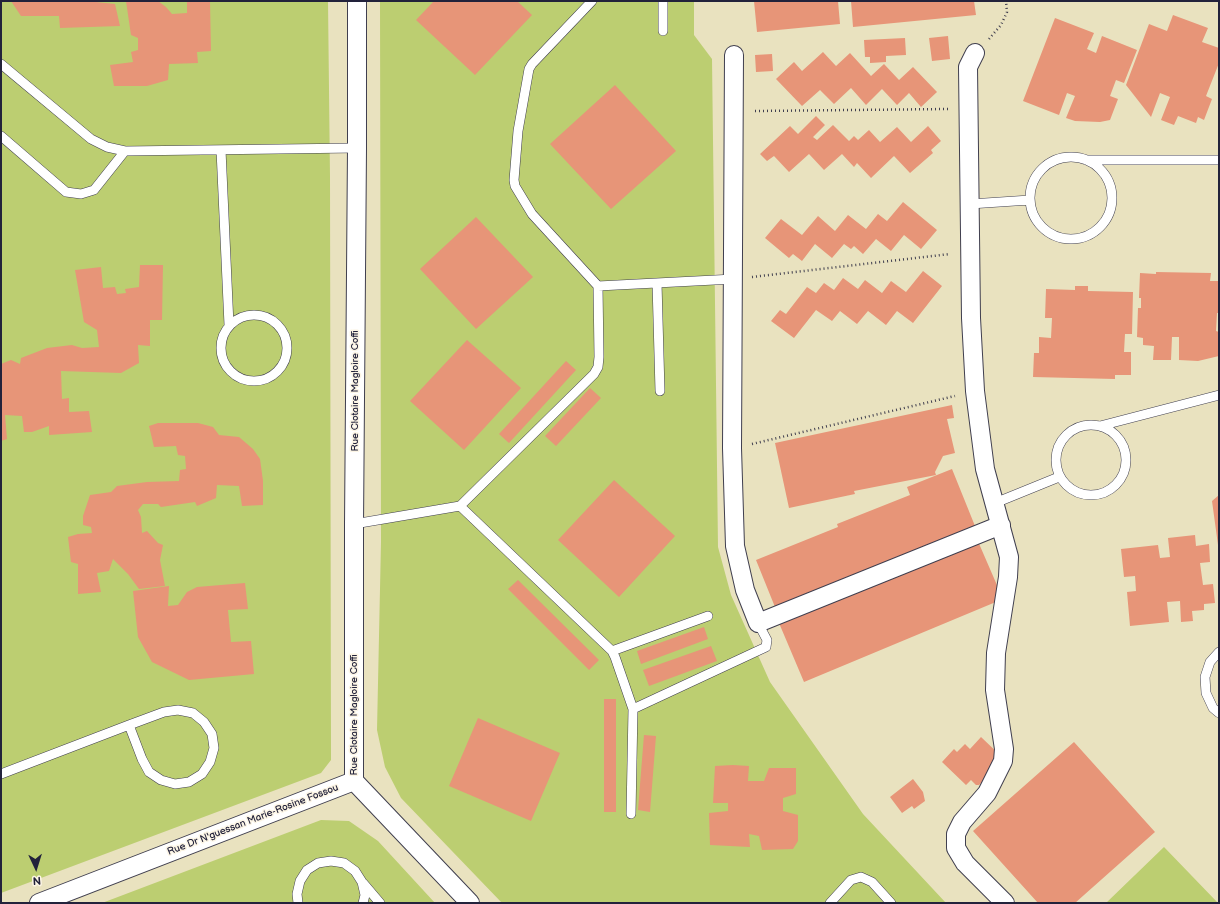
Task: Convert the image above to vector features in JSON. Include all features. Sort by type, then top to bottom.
[{"type":"street","name":"Rue Clotaire Magloire Coffi","points":[[354,781],[357,1]]},
{"type":"street","points":[[975,53],[968,67],[971,318],[975,391],[985,470],[1009,557],[1008,577],[996,653],[995,690],[1004,749],[1003,761],[987,793],[962,822],[956,834],[956,848],[965,863],[1005,903]]},
{"type":"street","points":[[734,55],[732,448],[735,546],[745,590],[758,623],[1001,524]]},
{"type":"street","points":[[354,781],[470,903]]},
{"type":"street","name":"Rue Dr N'guessan Marie-Rosine Fossou","points":[[39,903],[354,781]]},
{"type":"lane","points":[[354,524],[460,506],[594,374],[598,367],[598,286],[532,214],[517,190],[514,180],[518,131],[529,69],[592,1]]},
{"type":"lane","points":[[663,1],[663,31]]},
{"type":"lane","points":[[1,64],[91,139],[107,146],[125,151],[357,148]]},
{"type":"lane","points":[[1,136],[66,192],[81,194],[94,190],[125,151]]},
{"type":"lane","points":[[221,150],[229,325],[222,336],[220,349],[223,362],[231,373],[242,380],[256,382],[268,379],[279,371],[286,360],[288,347],[285,334],[278,324],[266,317],[253,315],[240,318],[229,325]]},
{"type":"lane","points":[[1086,160],[1099,168],[1109,181],[1113,197],[1110,213],[1102,226],[1088,236],[1073,239],[1057,237],[1043,228],[1034,215],[1030,200],[1032,184],[1041,170],[1054,161],[1070,157],[1086,160],[1219,160]]},
{"type":"lane","points":[[970,204],[1030,200]]},
{"type":"lane","points":[[598,286],[734,279]]},
{"type":"lane","points":[[657,283],[660,391]]},
{"type":"lane","points":[[1100,426],[1219,395]]},
{"type":"lane","points":[[1087,425],[1100,426],[1114,432],[1123,444],[1127,457],[1126,471],[1119,483],[1108,492],[1095,496],[1081,495],[1068,488],[1059,478],[1055,464],[1056,450],[1063,438],[1074,429],[1087,425]]},
{"type":"lane","points":[[995,503],[1059,478]]},
{"type":"lane","points":[[460,506],[612,651],[633,709],[630,814]]},
{"type":"lane","points":[[612,651],[708,616]]},
{"type":"lane","points":[[633,709],[762,650],[766,646],[766,640],[758,623]]},
{"type":"lane","points":[[1219,652],[1210,662],[1205,677],[1206,693],[1213,708],[1219,713]]},
{"type":"lane","points":[[1,774],[164,712],[178,710],[192,713],[204,722],[212,734],[214,748],[210,762],[202,774],[189,782],[175,784],[161,780],[149,772],[142,759],[130,725]]},
{"type":"lane","points":[[298,903],[297,894],[300,881],[307,870],[318,863],[331,861],[344,863],[355,871],[362,882],[380,903]]},
{"type":"lane","points":[[830,903],[851,880],[861,878],[872,882],[891,903]]},
{"type":"lane","points":[[362,882],[365,895],[363,903]]},
{"type":"path","points":[[975,53],[1001,25],[1007,12],[1006,1]]},
{"type":"path","points":[[734,111],[968,109]]},
{"type":"path","points":[[734,279],[970,252]]},
{"type":"path","points":[[732,448],[975,391]]},
{"type":"green space","points":[[1,1],[328,1],[330,177],[331,760],[321,773],[1,893]]},
{"type":"green space","points":[[380,1],[694,1],[694,35],[712,59],[718,547],[731,595],[770,682],[863,814],[946,903],[502,903],[401,798],[385,767],[377,730],[381,542]]},
{"type":"green space","points":[[321,820],[349,821],[378,841],[435,903],[102,903]]},
{"type":"green space","points":[[1164,847],[1218,903],[1106,903]]},
{"type":"building","points":[[11,1],[95,1],[115,4],[120,26],[60,28],[59,16],[21,16]]},
{"type":"building","points":[[126,1],[158,1],[172,14],[187,13],[187,1],[210,1],[211,51],[197,52],[198,63],[169,64],[168,80],[147,86],[114,86],[110,65],[133,62],[131,52],[138,50],[138,38],[131,35]]},
{"type":"building","points":[[434,1],[517,1],[532,15],[475,75],[416,20]]},
{"type":"building","points":[[754,1],[838,1],[840,24],[757,32]]},
{"type":"building","points":[[851,1],[974,1],[976,15],[853,27]]},
{"type":"building","points":[[1173,15],[1208,28],[1202,42],[1219,48],[1219,63],[1206,96],[1212,99],[1204,120],[1198,117],[1196,123],[1178,116],[1174,125],[1161,120],[1170,97],[1160,93],[1151,117],[1126,85],[1149,24],[1167,31]]},
{"type":"building","points":[[1055,18],[1094,33],[1087,49],[1096,53],[1102,36],[1137,50],[1124,83],[1116,80],[1110,96],[1118,99],[1110,120],[1100,122],[1075,121],[1066,118],[1075,96],[1067,93],[1059,115],[1023,101]]},
{"type":"building","points":[[948,36],[950,59],[932,61],[929,38]]},
{"type":"building","points":[[905,38],[906,55],[886,56],[886,62],[870,63],[870,57],[865,57],[864,40]]},
{"type":"building","points":[[823,52],[836,66],[850,53],[871,76],[884,64],[899,80],[913,67],[937,92],[921,107],[909,93],[897,105],[882,89],[866,105],[851,88],[834,104],[820,90],[802,106],[776,79],[794,62],[802,71]]},
{"type":"building","points":[[772,54],[773,71],[756,72],[755,55]]},
{"type":"building","points":[[615,85],[676,151],[611,209],[550,144]]},
{"type":"building","points":[[816,116],[825,125],[813,137],[817,140],[833,125],[849,141],[854,136],[858,140],[869,130],[880,142],[897,127],[911,142],[928,126],[941,141],[931,150],[933,153],[910,173],[894,156],[871,178],[857,163],[854,167],[842,154],[824,170],[809,154],[789,172],[774,156],[767,161],[760,154],[790,126],[798,134]]},
{"type":"building","points":[[903,202],[937,230],[921,249],[904,235],[891,251],[876,239],[863,254],[854,246],[851,249],[844,244],[832,258],[815,244],[802,261],[793,254],[789,258],[765,238],[781,219],[802,235],[818,216],[835,231],[848,215],[866,229],[878,214],[887,221]]},
{"type":"building","points":[[476,217],[533,277],[476,329],[420,269]]},
{"type":"building","points":[[140,265],[163,265],[162,320],[150,320],[150,346],[138,345],[139,363],[121,373],[61,371],[62,399],[69,398],[69,412],[89,411],[92,432],[49,435],[49,426],[32,432],[24,432],[22,416],[5,415],[7,439],[1,441],[1,364],[11,360],[20,364],[21,358],[47,348],[72,345],[82,348],[99,347],[97,330],[84,322],[75,270],[101,267],[103,288],[115,287],[117,294],[126,293],[125,289],[139,287]]},
{"type":"building","points":[[923,271],[942,286],[913,323],[897,311],[886,325],[868,311],[857,324],[840,311],[832,321],[816,310],[794,338],[771,321],[780,310],[786,314],[807,287],[816,293],[824,283],[834,290],[843,278],[858,289],[865,280],[882,293],[891,281],[906,292]]},
{"type":"building","points":[[1156,272],[1211,273],[1210,281],[1219,281],[1219,313],[1217,313],[1216,331],[1219,332],[1219,356],[1198,361],[1179,360],[1179,337],[1172,337],[1171,360],[1153,360],[1154,346],[1143,345],[1143,338],[1137,337],[1138,308],[1141,308],[1141,298],[1139,298],[1140,273],[1156,274]]},
{"type":"building","points":[[1075,286],[1088,286],[1088,291],[1133,292],[1132,334],[1125,334],[1124,352],[1131,352],[1131,375],[1115,375],[1115,379],[1033,377],[1034,353],[1039,353],[1039,337],[1051,338],[1052,318],[1045,318],[1046,289],[1075,290]]},
{"type":"building","points":[[467,340],[521,388],[464,450],[410,401]]},
{"type":"building","points":[[566,361],[576,370],[509,443],[499,434]]},
{"type":"building","points":[[590,388],[601,398],[556,446],[545,436]]},
{"type":"building","points":[[952,405],[954,418],[947,419],[955,453],[943,456],[935,472],[936,475],[854,491],[855,494],[789,508],[775,443]]},
{"type":"building","points":[[158,423],[198,423],[213,427],[219,435],[239,437],[253,449],[260,459],[263,481],[263,505],[242,506],[239,486],[217,485],[216,498],[197,506],[195,502],[161,507],[158,504],[143,504],[138,510],[141,517],[142,533],[147,531],[158,543],[163,545],[160,560],[165,586],[139,589],[128,574],[113,559],[109,571],[97,573],[101,592],[78,594],[78,564],[71,562],[68,537],[78,534],[92,533],[91,527],[83,525],[83,516],[90,495],[111,492],[117,486],[147,482],[179,481],[180,470],[186,469],[185,456],[178,455],[176,446],[154,447],[149,426]]},
{"type":"building","points":[[952,469],[977,531],[777,612],[756,560],[838,527],[837,524],[910,495],[907,487]]},
{"type":"building","points":[[614,480],[675,536],[619,597],[558,540]]},
{"type":"building","points":[[1219,495],[1219,545],[1218,545],[1212,501]]},
{"type":"building","points":[[1195,535],[1196,546],[1209,544],[1210,562],[1200,563],[1203,585],[1213,584],[1215,603],[1204,604],[1204,610],[1192,611],[1193,621],[1181,622],[1180,601],[1167,602],[1169,622],[1130,626],[1127,592],[1136,591],[1135,576],[1124,577],[1121,549],[1158,545],[1160,558],[1170,557],[1168,538]]},
{"type":"building","points":[[977,539],[1003,599],[804,682],[779,623]]},
{"type":"building","points":[[518,580],[599,660],[589,670],[508,589]]},
{"type":"building","points":[[245,583],[248,609],[228,610],[231,642],[251,641],[254,674],[189,680],[152,662],[138,637],[133,591],[169,586],[168,606],[178,605],[187,592],[197,587]]},
{"type":"building","points":[[704,627],[708,639],[641,664],[637,651]]},
{"type":"building","points":[[711,646],[717,661],[649,686],[643,670]]},
{"type":"building","points":[[604,699],[616,699],[616,812],[604,812]]},
{"type":"building","points":[[478,718],[560,753],[531,821],[449,786]]},
{"type":"building","points":[[644,735],[656,736],[650,812],[638,810]]},
{"type":"building","points":[[981,737],[1003,758],[1000,764],[979,785],[976,785],[971,780],[966,785],[942,762],[954,749],[957,752],[965,744],[970,749]]},
{"type":"building","points":[[1074,742],[1155,832],[1075,903],[1038,903],[973,831]]},
{"type":"building","points":[[715,766],[749,766],[748,781],[764,781],[769,768],[796,768],[796,794],[783,798],[783,811],[798,815],[798,841],[793,849],[762,850],[759,836],[749,834],[750,847],[710,845],[709,813],[728,811],[728,803],[713,803]]},
{"type":"building","points":[[913,779],[923,792],[925,801],[914,809],[912,806],[902,813],[890,797]]}]
